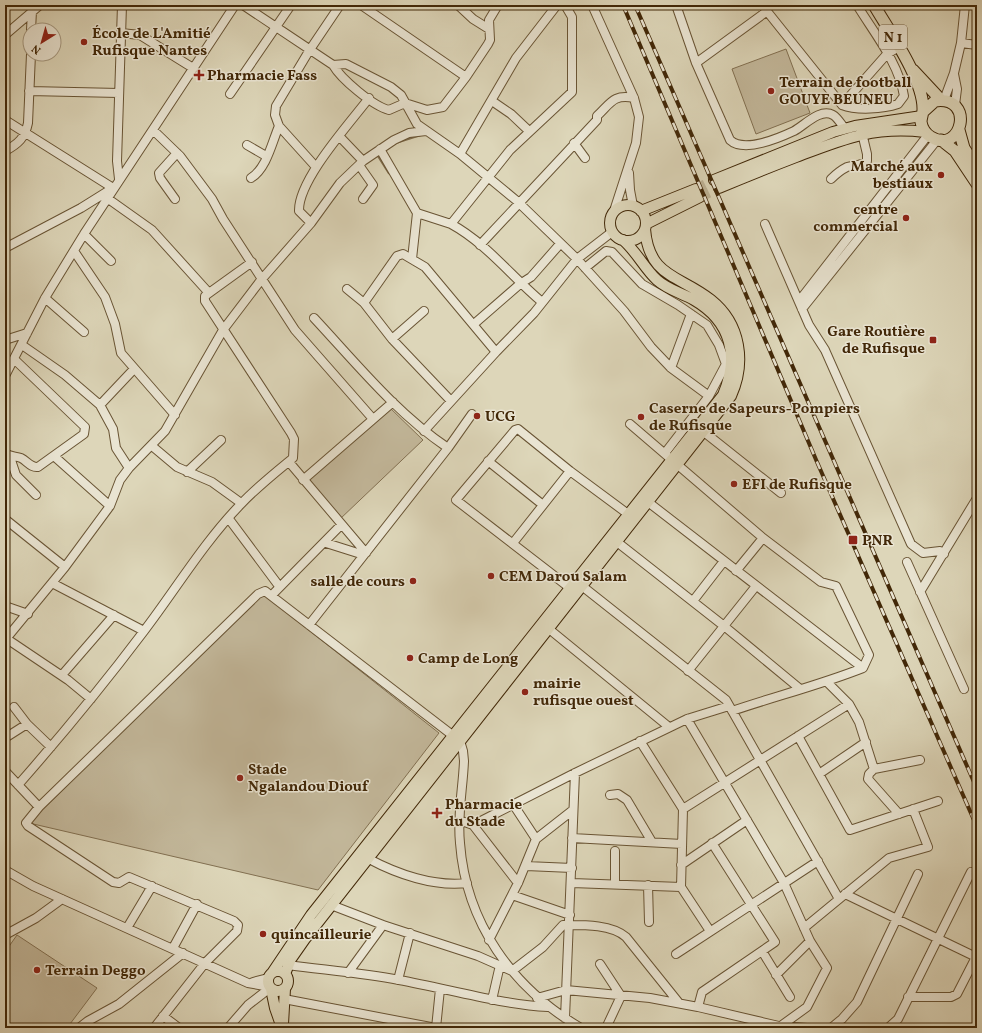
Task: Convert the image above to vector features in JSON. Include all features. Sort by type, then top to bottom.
[{"type":"highway","name":"N 1","points":[[874,5],[912,70],[942,100],[955,105]]},
{"type":"highway","points":[[912,70],[923,113],[923,127],[933,137],[955,151],[977,184]]},
{"type":"highway","points":[[923,113],[931,103],[942,100]]},
{"type":"highway","points":[[955,105],[961,117],[959,130],[964,148],[977,168]]},
{"type":"highway","points":[[933,137],[953,136],[959,130]]},
{"type":"main road","points":[[923,113],[845,129],[810,140],[717,184],[838,140],[862,133],[909,130],[933,137]]},
{"type":"main road","points":[[283,1028],[285,994],[288,983],[287,969],[305,939],[369,858],[570,588],[723,395],[728,382],[728,337],[721,324],[711,312],[694,300],[667,287],[656,279],[634,251],[612,232],[610,223],[613,214],[624,206],[637,209],[698,193],[645,226],[636,239],[622,240]]},
{"type":"main road","points":[[283,1028],[275,1008],[270,983],[311,915],[549,629],[648,502],[672,459],[704,432],[722,410],[736,386],[740,359],[738,343],[734,330],[721,309],[711,299],[675,280],[663,270],[650,253],[646,244],[645,226],[637,209]]},
{"type":"main road","points":[[270,983],[280,971],[287,969]]},
{"type":"main road","points":[[270,983],[279,992],[285,994]]},
{"type":"street","points":[[5,35],[40,5]]},
{"type":"street","points":[[119,179],[117,160],[122,5]]},
{"type":"street","points":[[5,376],[45,298],[84,234],[235,5]]},
{"type":"street","points":[[243,5],[309,51],[333,65],[343,78],[369,98],[389,110],[405,103],[427,110],[442,108],[466,77],[488,44],[490,40],[489,20],[498,5]]},
{"type":"street","points":[[230,94],[291,5]]},
{"type":"street","points":[[316,167],[279,126],[275,115],[276,106],[309,51],[340,5]]},
{"type":"street","points":[[361,5],[466,77]]},
{"type":"street","points":[[458,5],[473,19],[489,30]]},
{"type":"street","points":[[460,154],[516,58],[557,5]]},
{"type":"street","points":[[451,224],[489,176],[529,131],[572,92],[572,17],[565,5]]},
{"type":"street","points":[[592,5],[634,98],[639,117],[639,127],[629,170],[613,214]]},
{"type":"street","points":[[676,5],[696,63],[730,140],[734,144],[749,146],[782,136],[817,116],[825,114],[833,115],[845,129]]},
{"type":"street","points":[[696,63],[764,8],[842,105],[850,108],[893,106],[904,96],[903,89],[887,54],[857,5]]},
{"type":"street","points":[[942,100],[954,73],[961,43],[965,5]]},
{"type":"street","points":[[32,11],[32,22]]},
{"type":"street","points":[[121,33],[140,35],[193,68]]},
{"type":"street","points":[[961,43],[977,45]]},
{"type":"street","points":[[842,105],[887,54],[899,47]]},
{"type":"street","points":[[5,151],[16,145],[26,134],[31,62]]},
{"type":"street","points":[[333,65],[346,64],[401,95],[415,122],[489,176],[585,268],[624,311],[651,347],[671,368],[709,396]]},
{"type":"street","points":[[954,73],[956,89],[955,105]]},
{"type":"street","points":[[29,91],[119,93]]},
{"type":"street","points":[[480,245],[597,120],[597,116],[616,98],[622,95],[634,98]]},
{"type":"street","points":[[311,223],[299,208],[305,186],[316,167],[369,98]]},
{"type":"street","points":[[492,101],[514,117],[529,131]]},
{"type":"street","points":[[5,120],[113,188]]},
{"type":"street","points":[[250,178],[261,168],[279,126]]},
{"type":"street","points":[[153,130],[177,153],[212,199],[222,219],[252,262],[295,330],[373,419]]},
{"type":"street","points":[[91,698],[62,675],[6,640],[65,567],[110,506],[120,480],[129,468],[152,446],[175,416],[223,330],[262,280],[311,223],[340,183],[361,163],[394,140],[409,133],[426,131]]},
{"type":"street","points":[[831,179],[840,171],[848,167],[863,164],[867,161],[867,154],[862,133]]},
{"type":"street","points":[[340,136],[361,163],[373,186],[363,199]]},
{"type":"street","points":[[798,301],[933,137]]},
{"type":"street","points":[[802,309],[933,137]]},
{"type":"street","points":[[574,143],[585,158]]},
{"type":"street","points":[[247,145],[266,156]]},
{"type":"street","points":[[380,149],[417,212],[412,259]]},
{"type":"street","points":[[175,199],[160,178],[159,173],[177,153]]},
{"type":"street","points":[[629,170],[630,190],[637,209]]},
{"type":"street","points":[[5,248],[81,208],[113,188]]},
{"type":"street","points":[[107,198],[152,230],[209,293]]},
{"type":"street","points":[[417,212],[451,224],[461,230],[480,245],[520,284],[542,302]]},
{"type":"street","points":[[765,224],[816,339],[825,350],[911,544],[923,553],[940,551],[944,554]]},
{"type":"street","points":[[424,432],[542,302],[576,259],[612,232]]},
{"type":"street","points":[[84,234],[111,261]]},
{"type":"street","points":[[474,324],[520,284],[531,277],[560,244]]},
{"type":"street","points":[[74,251],[105,297],[115,324],[120,350],[134,369],[175,416]]},
{"type":"street","points":[[585,268],[606,251],[617,255],[642,284],[707,325],[728,362],[672,459]]},
{"type":"street","points":[[364,303],[397,256],[403,254],[425,267],[496,352]]},
{"type":"street","points":[[18,785],[91,698],[144,631],[188,570],[242,503],[293,458],[294,439],[291,433],[205,301],[205,296],[252,262]]},
{"type":"street","points":[[347,290],[364,303],[392,339],[451,401]]},
{"type":"street","points":[[45,298],[84,332]]},
{"type":"street","points":[[392,339],[424,311]]},
{"type":"street","points":[[671,368],[691,314]]},
{"type":"street","points":[[314,318],[393,402],[424,432],[448,448]]},
{"type":"street","points":[[5,340],[28,333]]},
{"type":"street","points":[[22,345],[65,375],[100,405],[114,432],[116,448],[129,468]]},
{"type":"street","points":[[8,455],[21,458],[35,468],[38,467],[55,457],[84,434],[85,427],[14,359]]},
{"type":"street","points":[[100,405],[134,369]]},
{"type":"street","points":[[304,480],[393,402]]},
{"type":"street","points":[[309,625],[448,448],[472,414]]},
{"type":"street","points":[[472,825],[575,772],[687,719],[731,709],[799,688],[827,682],[863,668],[869,655],[836,586],[821,582],[763,538],[630,424]]},
{"type":"street","points":[[570,588],[456,500],[515,430],[518,429],[570,471],[628,514]]},
{"type":"street","points":[[704,432],[781,494]]},
{"type":"street","points":[[187,472],[221,440]]},
{"type":"street","points":[[152,446],[164,457],[187,472],[212,482],[242,503]]},
{"type":"street","points":[[8,455],[16,475],[36,495]]},
{"type":"street","points":[[55,457],[110,506]]},
{"type":"street","points":[[488,461],[543,505]]},
{"type":"street","points":[[289,462],[342,524],[365,554]]},
{"type":"street","points":[[513,543],[570,471]]},
{"type":"street","points":[[920,592],[977,498]]},
{"type":"street","points":[[648,502],[863,668]]},
{"type":"street","points":[[5,519],[65,567]]},
{"type":"street","points":[[229,519],[279,586]]},
{"type":"street","points":[[272,595],[279,586],[326,543],[342,524]]},
{"type":"street","points":[[736,571],[763,538]]},
{"type":"street","points":[[617,542],[693,601],[799,688]]},
{"type":"street","points":[[326,543],[365,554]]},
{"type":"street","points":[[693,601],[724,561]]},
{"type":"street","points":[[907,562],[964,689]]},
{"type":"street","points":[[52,583],[144,631]]},
{"type":"street","points":[[582,586],[726,700],[818,861],[842,896],[976,956],[957,994],[951,997],[908,997]]},
{"type":"street","points":[[688,670],[756,586]]},
{"type":"street","points":[[154,1028],[205,963],[236,931],[238,925],[234,921],[197,904],[129,877],[119,883],[113,882],[28,826],[26,823],[27,819],[261,592],[265,591],[457,739],[464,751],[459,820],[460,842],[467,884],[489,940],[512,971],[537,998],[576,1027]]},
{"type":"street","points":[[5,606],[28,614]]},
{"type":"street","points":[[62,675],[114,615]]},
{"type":"street","points":[[549,629],[669,727]]},
{"type":"street","points":[[827,682],[849,704],[859,722],[874,769]]},
{"type":"street","points":[[683,809],[849,704]]},
{"type":"street","points":[[14,707],[27,724],[51,747]]},
{"type":"street","points":[[687,719],[784,883],[810,941],[827,968],[807,1007],[779,1027]]},
{"type":"street","points":[[5,738],[27,724]]},
{"type":"street","points":[[798,736],[850,830],[938,801]]},
{"type":"street","points":[[640,740],[683,809],[680,886],[710,930]]},
{"type":"street","points":[[819,774],[866,742]]},
{"type":"street","points":[[899,814],[868,779],[868,774],[874,769],[920,760]]},
{"type":"street","points":[[5,771],[39,807]]},
{"type":"street","points":[[565,1018],[572,883],[572,838],[575,772]]},
{"type":"street","points":[[610,795],[618,794],[627,800],[652,842]]},
{"type":"street","points":[[513,804],[536,839]]},
{"type":"street","points":[[804,928],[889,858],[928,847],[912,809]]},
{"type":"street","points":[[489,940],[526,866],[536,839],[573,810]]},
{"type":"street","points":[[459,820],[472,825],[518,883]]},
{"type":"street","points":[[681,865],[746,820]]},
{"type":"street","points":[[572,838],[682,844]]},
{"type":"street","points":[[698,1007],[702,992],[775,942],[712,843]]},
{"type":"street","points":[[615,851],[615,884]]},
{"type":"street","points":[[369,858],[383,866],[421,878],[444,884],[467,884]]},
{"type":"street","points":[[676,954],[710,930],[818,861]]},
{"type":"street","points":[[526,866],[572,868]]},
{"type":"street","points":[[5,870],[62,899],[248,983],[270,983]]},
{"type":"street","points":[[888,1028],[898,1019],[971,872]]},
{"type":"street","points":[[831,1028],[842,1019],[857,1002],[918,874]]},
{"type":"street","points":[[572,883],[680,886]]},
{"type":"street","points":[[648,885],[649,922]]},
{"type":"street","points":[[127,928],[152,886]]},
{"type":"street","points":[[512,895],[570,915]]},
{"type":"street","points":[[5,935],[36,918],[62,899]]},
{"type":"street","points":[[173,948],[197,904]]},
{"type":"street","points":[[331,905],[383,925],[478,956],[512,971]]},
{"type":"street","points":[[348,973],[383,925]]},
{"type":"street","points":[[512,971],[543,948],[563,925],[609,928],[622,933],[679,1003]]},
{"type":"street","points":[[398,980],[410,933]]},
{"type":"street","points":[[776,974],[810,941]]},
{"type":"street","points":[[762,951],[790,997]]},
{"type":"street","points":[[79,1028],[88,1021],[120,1004],[183,953]]},
{"type":"street","points":[[600,964],[621,996]]},
{"type":"street","points":[[492,1000],[500,965]]},
{"type":"street","points":[[287,969],[348,973],[398,980],[492,1000],[520,1005],[549,1007]]},
{"type":"street","points":[[228,1028],[270,983]]},
{"type":"street","points":[[285,994],[436,1028],[440,989]]},
{"type":"street","points":[[537,998],[566,990],[650,998],[698,1007],[779,1027],[807,1028]]},
{"type":"street","points":[[606,1028],[621,996]]},
{"type":"street","points":[[163,1016],[179,1028]]},
{"type":"street","points":[[401,1028],[413,1024]]},
{"type":"shaded area","name":"Terrain de football GOUYE BEUNEU","points":[[786,49],[810,113],[756,134],[732,69]]},
{"type":"shaded area","points":[[387,405],[423,440],[339,520],[304,479]]},
{"type":"shaded area","name":"Stade Ngalandou Diouf","points":[[263,594],[439,733],[318,890],[29,823]]},
{"type":"shaded area","name":"Terrain Deggo","points":[[17,935],[97,988],[67,1028],[5,1028],[5,952]]},
{"type":"waterway","points":[[398,142],[420,135]]},
{"type":"waterway","points":[[377,154],[389,173]]},
{"type":"tunnel","points":[[696,189],[714,180]]},
{"type":"tunnel","points":[[700,197],[719,188]]},
{"type":"railway","points":[[623,5],[817,462],[977,827]]},
{"type":"railway","points":[[635,5],[977,789]]},
{"type":"place","name":"École de L'Amitié Rufisque Nantes","points":[[84,42]]},
{"type":"place","name":"Pharmacie Fass","points":[[199,75]]},
{"type":"place","name":"Terrain de football GOUYE BEUNEU","points":[[771,91]]},
{"type":"place","name":"Marché aux bestiaux","points":[[941,175]]},
{"type":"place","name":"centre commercial","points":[[906,218]]},
{"type":"place","name":"Gare Routière de Rufisque","points":[[933,340]]},
{"type":"place","name":"UCG","points":[[477,416]]},
{"type":"place","name":"Caserne de Sapeurs-Pompiers de Rufisque","points":[[641,417]]},
{"type":"place","name":"EFI de Rufisque","points":[[734,484]]},
{"type":"place","name":"PNR","points":[[853,540]]},
{"type":"place","name":"CEM Darou Salam","points":[[491,576]]},
{"type":"place","name":"salle de cours","points":[[413,581]]},
{"type":"place","name":"Camp de Long","points":[[410,658]]},
{"type":"place","name":"mairie rufisque ouest","points":[[525,692]]},
{"type":"place","name":"Stade Ngalandou Diouf","points":[[240,778]]},
{"type":"place","name":"Pharmacie du Stade","points":[[437,813]]},
{"type":"place","name":"quincailleurie","points":[[263,934]]},
{"type":"place","name":"Terrain Deggo","points":[[37,970]]}]
